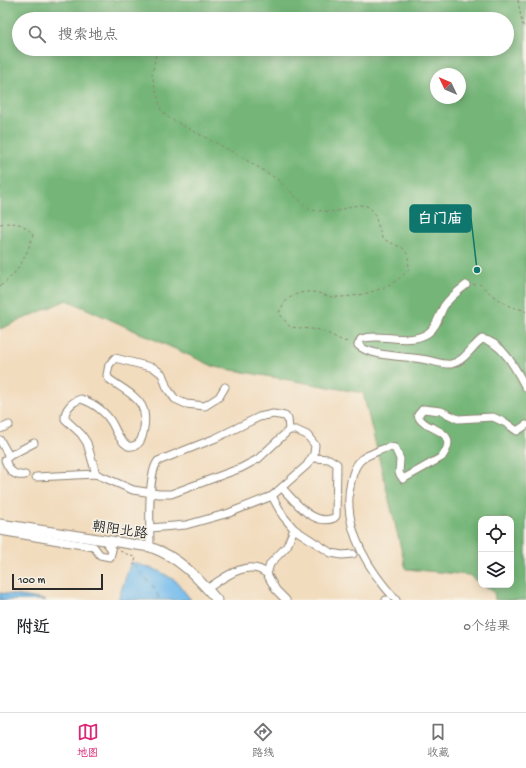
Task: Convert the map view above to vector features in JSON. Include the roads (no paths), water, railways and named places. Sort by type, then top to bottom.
[{"type":"main road","name":"朝阳北路","points":[[0,524],[106,542],[150,547],[170,555],[182,564],[217,600]]},
{"type":"street","points":[[466,285],[452,296],[444,306],[434,327],[428,333],[409,338],[368,337],[358,342],[361,348],[378,353],[450,364],[464,358],[472,347],[482,339],[487,340],[500,349],[526,388]]},
{"type":"street","points":[[96,474],[87,443],[81,434],[65,419],[66,410],[70,405],[82,399],[93,404],[112,422],[119,438],[128,446],[135,446],[138,444],[146,421],[146,416],[138,400],[131,392],[109,379],[107,375],[112,360],[120,358],[154,368],[162,374],[167,388],[176,399],[194,406],[205,406],[209,404],[219,397],[225,387]]},
{"type":"street","points":[[396,600],[359,547],[350,523],[350,488],[354,470],[358,462],[365,457],[391,446],[395,448],[400,459],[398,473],[403,479],[442,457],[446,451],[447,440],[438,428],[419,419],[418,415],[423,409],[441,411],[458,419],[493,417],[506,423],[517,431],[526,425]]},
{"type":"street","points":[[150,547],[150,492],[158,461],[216,438],[259,417],[273,414],[285,416],[288,419],[289,430]]},
{"type":"street","points":[[0,429],[9,425]]},
{"type":"street","points":[[36,477],[96,474],[128,488],[171,494],[241,468],[263,455],[289,430]]},
{"type":"street","points":[[150,528],[186,526],[229,513],[272,496],[313,458],[315,445],[311,438],[302,432],[289,430]]},
{"type":"street","points":[[0,440],[9,456]]},
{"type":"street","points":[[25,475],[20,476],[11,472],[5,460],[9,456],[34,443]]},
{"type":"street","points":[[282,488],[315,518],[327,520],[334,518],[336,516],[337,464],[329,459],[313,458]]},
{"type":"street","points":[[272,496],[283,516],[294,529],[331,553],[342,555],[353,554]]},
{"type":"street","points":[[268,574],[270,564],[287,546],[294,529]]},
{"type":"street","points":[[0,531],[94,546],[100,555],[110,557],[112,550],[106,542]]},
{"type":"street","points":[[207,589],[225,577],[250,567],[260,568],[268,574],[276,590],[286,600]]},
{"type":"water","points":[[131,562],[159,571],[176,581],[191,600],[118,600]]},
{"type":"water","points":[[0,593],[46,600],[0,600]]},
{"type":"place","name":"白门庙","points":[[477,270]]}]
